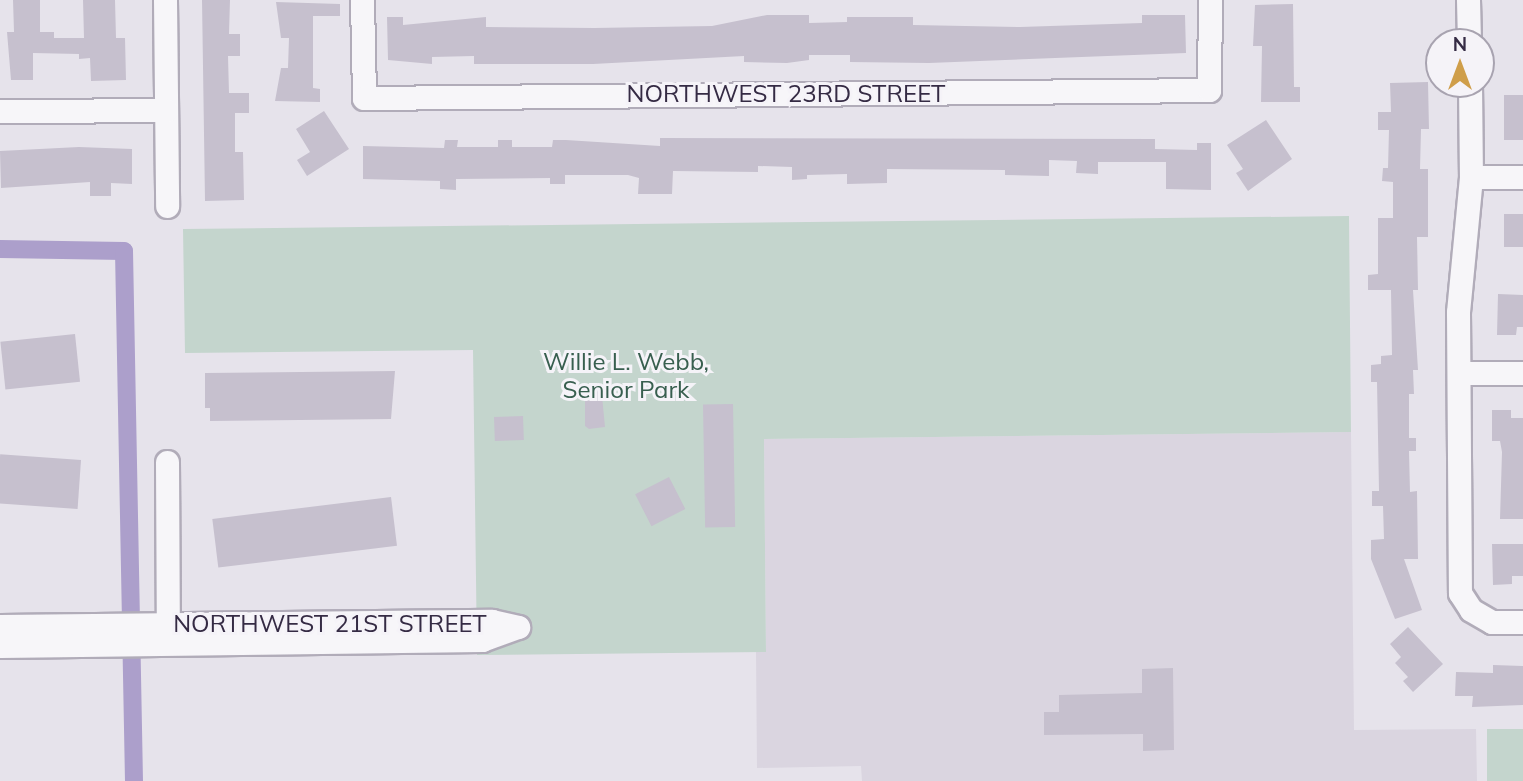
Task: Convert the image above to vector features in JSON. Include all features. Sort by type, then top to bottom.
[{"type":"street","points":[[165,0],[167,206]]},
{"type":"street","name":"NORTHWEST 23RD STREET","points":[[362,0],[364,98],[1209,90],[1210,0]]},
{"type":"street","points":[[1468,0],[1469,28]]},
{"type":"street","points":[[1470,98],[1471,177],[1458,312],[1461,593],[1471,610],[1492,622],[1523,622]]},
{"type":"street","points":[[0,111],[166,110]]},
{"type":"street","points":[[1471,177],[1523,177]]},
{"type":"street","points":[[1459,373],[1523,373]]},
{"type":"street","points":[[167,462],[168,634]]},
{"type":"street","name":"NORTHWEST 21ST STREET","points":[[0,626],[168,634],[482,640],[518,627],[492,621],[168,634],[0,646]]},
{"type":"shaded area","points":[[1351,432],[1354,730],[1476,729],[1477,781],[862,781],[861,766],[757,768],[756,652],[766,652],[764,439]]},
{"type":"green space","name":"Willie L. Webb, Senior Park","points":[[1349,216],[1351,432],[764,439],[766,652],[477,655],[473,350],[185,353],[183,229]]},
{"type":"green space","points":[[1487,729],[1523,729],[1523,781],[1487,781]]},
{"type":"building","points":[[13,0],[40,0],[40,32],[54,32],[54,38],[84,38],[83,0],[115,0],[116,38],[125,38],[126,80],[91,81],[90,58],[79,59],[79,54],[33,53],[33,80],[11,80],[7,32],[14,32]]},
{"type":"building","points":[[202,0],[230,0],[229,34],[240,34],[240,56],[228,56],[229,93],[249,93],[249,113],[235,113],[235,152],[243,152],[244,200],[205,201]]},
{"type":"building","points":[[276,2],[340,4],[340,16],[313,16],[313,88],[320,89],[320,102],[275,101],[281,68],[288,68],[289,38],[281,38]]},
{"type":"building","points":[[1293,4],[1294,87],[1300,87],[1300,102],[1261,102],[1262,46],[1253,46],[1255,5]]},
{"type":"building","points":[[767,15],[809,15],[809,23],[847,22],[847,17],[913,17],[913,25],[1020,27],[1142,23],[1142,15],[1185,15],[1186,53],[929,63],[850,62],[850,55],[809,55],[809,60],[787,63],[744,62],[744,56],[593,64],[474,64],[474,56],[432,57],[432,64],[388,60],[387,17],[403,17],[403,25],[486,17],[486,27],[594,28],[712,26]]},
{"type":"building","points":[[1425,82],[1429,129],[1421,129],[1420,169],[1428,169],[1428,237],[1417,237],[1418,290],[1413,290],[1418,370],[1413,370],[1414,394],[1409,394],[1409,438],[1416,438],[1416,451],[1409,451],[1410,492],[1417,491],[1418,559],[1404,559],[1422,610],[1395,619],[1371,559],[1371,540],[1384,539],[1383,506],[1372,506],[1372,491],[1379,491],[1377,382],[1371,382],[1371,365],[1381,364],[1381,356],[1392,355],[1391,290],[1368,290],[1368,275],[1378,274],[1378,218],[1393,218],[1393,182],[1382,181],[1383,168],[1388,168],[1389,130],[1378,130],[1378,112],[1391,112],[1390,83]]},
{"type":"building","points":[[1504,95],[1523,95],[1523,140],[1504,140]]},
{"type":"building","points":[[324,111],[349,149],[307,176],[297,160],[310,152],[296,129]]},
{"type":"building","points":[[1266,120],[1292,159],[1248,191],[1236,173],[1243,169],[1227,145]]},
{"type":"building","points":[[660,138],[1155,139],[1155,149],[1197,150],[1197,143],[1211,143],[1211,190],[1166,189],[1166,162],[1098,162],[1098,174],[1076,173],[1077,161],[1049,160],[1049,176],[1005,175],[1005,170],[887,169],[887,183],[847,184],[847,174],[807,175],[807,179],[792,180],[792,167],[758,166],[758,172],[673,171],[672,194],[638,194],[639,178],[628,175],[565,175],[565,184],[550,184],[550,178],[456,179],[456,190],[440,189],[440,181],[363,179],[363,146],[444,148],[445,140],[458,140],[457,147],[498,147],[498,140],[512,140],[512,147],[552,147],[553,140],[566,140],[660,146]]},
{"type":"building","points":[[79,147],[132,149],[132,184],[111,183],[111,196],[90,196],[90,182],[1,188],[0,151]]},
{"type":"building","points":[[1504,214],[1523,214],[1523,247],[1504,247]]},
{"type":"building","points":[[1498,294],[1523,295],[1523,327],[1517,327],[1516,335],[1497,335]]},
{"type":"building","points":[[75,334],[80,382],[5,390],[0,342]]},
{"type":"building","points":[[395,371],[391,419],[210,421],[210,408],[205,408],[205,373]]},
{"type":"building","points":[[601,386],[605,427],[589,429],[585,426],[585,387]]},
{"type":"building","points":[[733,404],[735,527],[705,528],[703,405]]},
{"type":"building","points":[[1492,410],[1511,410],[1511,418],[1523,418],[1523,519],[1500,519],[1502,452],[1500,441],[1492,441]]},
{"type":"building","points":[[523,416],[524,440],[495,441],[494,417]]},
{"type":"building","points":[[0,454],[81,460],[78,509],[0,503]]},
{"type":"building","points":[[669,477],[685,509],[651,526],[635,494]]},
{"type":"building","points":[[391,497],[397,546],[218,568],[212,519]]},
{"type":"building","points":[[1492,544],[1523,544],[1523,576],[1512,576],[1512,584],[1493,585]]},
{"type":"building","points":[[1408,627],[1443,664],[1413,692],[1403,681],[1408,677],[1395,663],[1401,657],[1390,644]]},
{"type":"building","points":[[1493,665],[1523,666],[1523,705],[1472,707],[1473,696],[1455,696],[1456,672],[1493,673]]},
{"type":"building","points":[[1173,668],[1174,750],[1143,751],[1143,734],[1044,735],[1044,712],[1059,712],[1059,695],[1142,693],[1142,669]]},
{"type":"waterway","points":[[0,249],[124,251],[134,781]]}]
